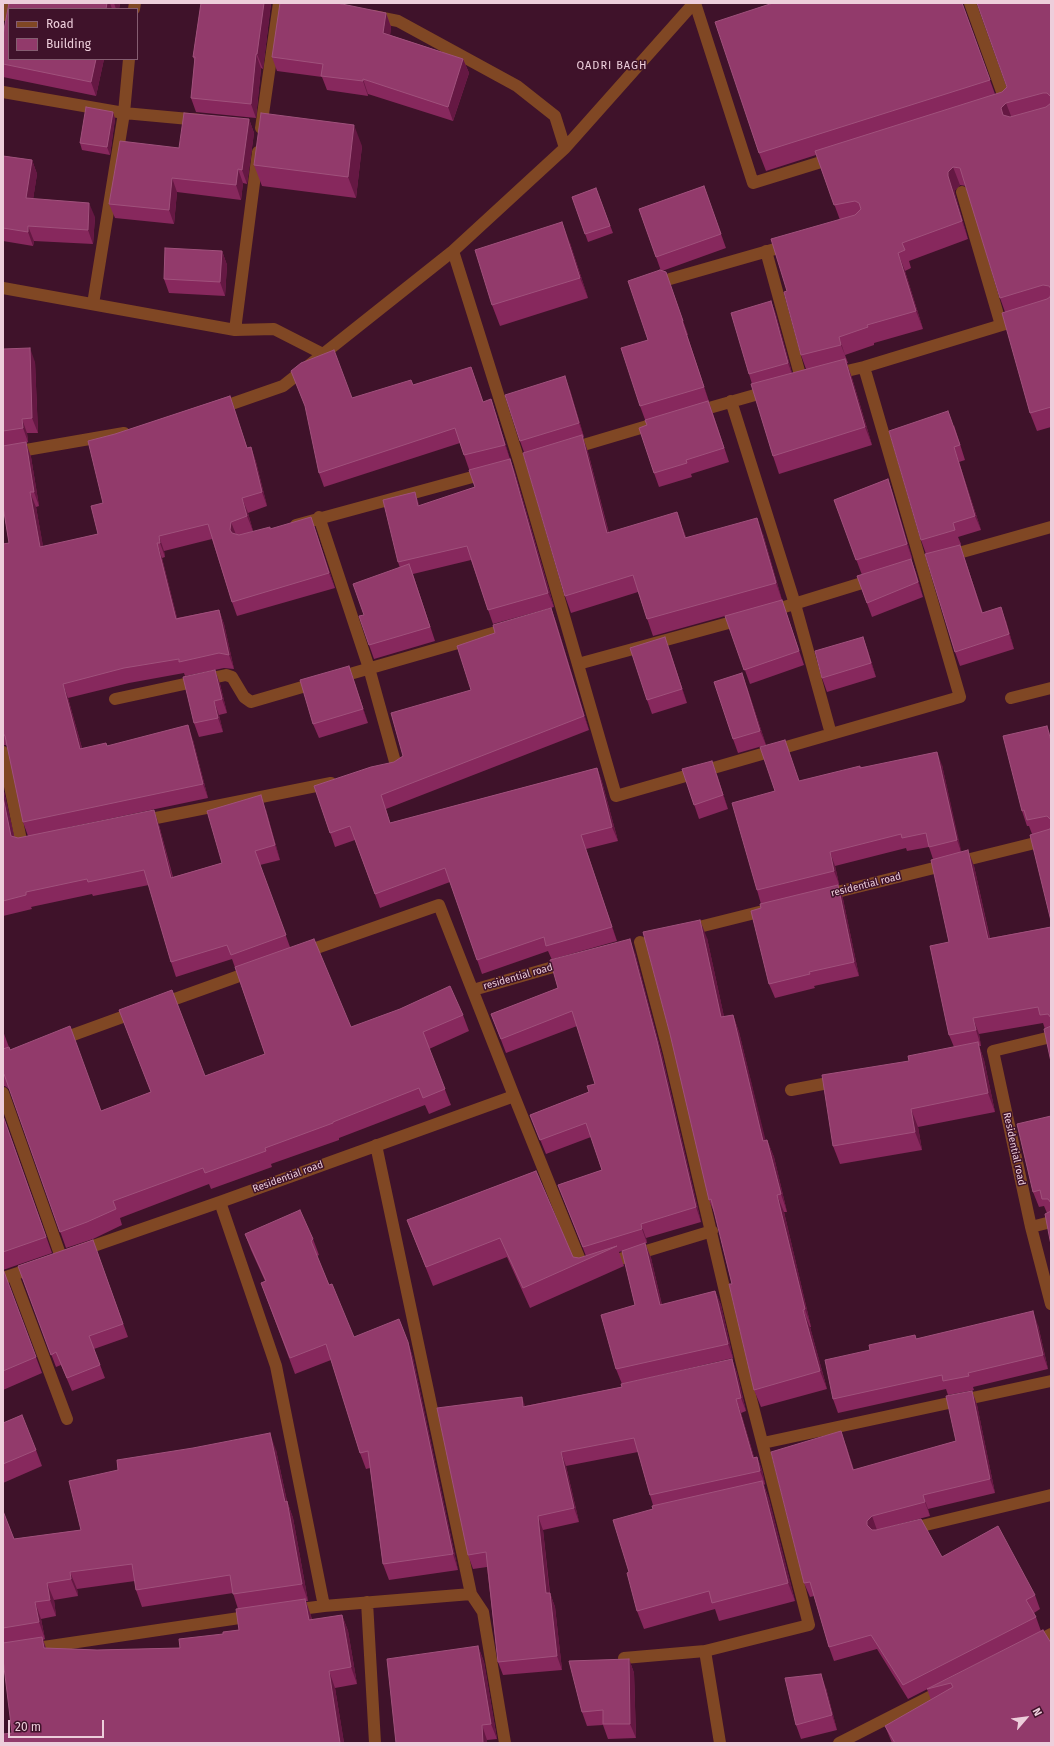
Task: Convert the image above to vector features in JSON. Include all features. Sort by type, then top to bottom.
[{"type":"street","points":[[3,15],[5,3]]},
{"type":"street","points":[[235,330],[261,126],[279,3]]},
{"type":"street","points":[[204,414],[283,386],[453,251],[565,148],[694,3]]},
{"type":"street","points":[[694,3],[753,184],[842,155]]},
{"type":"street","points":[[970,3],[1006,103],[991,108]]},
{"type":"street","points":[[361,14],[398,21],[517,86],[555,116],[565,148]]},
{"type":"street","points":[[93,304],[124,113],[129,60]]},
{"type":"street","points":[[3,92],[124,113],[216,122]]},
{"type":"street","points":[[246,125],[261,126]]},
{"type":"street","points":[[962,192],[1001,325]]},
{"type":"street","points":[[670,279],[802,241]]},
{"type":"street","points":[[453,251],[520,464],[616,796],[960,697],[930,561],[864,367]]},
{"type":"street","points":[[686,415],[731,401],[806,381],[766,251]]},
{"type":"street","points":[[3,288],[235,330],[274,329],[323,354]]},
{"type":"street","points":[[825,376],[864,367],[1051,310]]},
{"type":"street","points":[[731,401],[794,604],[831,734]]},
{"type":"street","points":[[558,453],[663,421]]},
{"type":"street","points":[[3,454],[136,431]]},
{"type":"street","points":[[284,528],[319,517],[535,459]]},
{"type":"street","points":[[319,517],[369,668],[397,770],[373,774]]},
{"type":"street","points":[[907,568],[1051,527]]},
{"type":"street","points":[[578,664],[794,604],[884,575]]},
{"type":"street","points":[[548,617],[563,612]]},
{"type":"street","points":[[115,699],[226,675],[232,677],[244,696],[251,702],[518,625]]},
{"type":"street","points":[[1011,698],[1051,688]]},
{"type":"street","points":[[3,752],[22,845],[38,842]]},
{"type":"street","points":[[131,823],[342,780]]},
{"type":"street","name":"residential road","points":[[810,899],[1051,839]]},
{"type":"street","points":[[289,958],[439,905],[584,1270],[712,1231]]},
{"type":"street","points":[[679,932],[780,907]]},
{"type":"street","points":[[625,946],[655,938]]},
{"type":"street","points":[[624,1658],[705,1651],[808,1625],[742,1364],[670,1053],[640,942]]},
{"type":"street","name":"residential road","points":[[473,990],[579,959]]},
{"type":"street","points":[[48,1044],[266,966]]},
{"type":"street","name":"Residential road","points":[[1051,1037],[989,1052],[1051,1304]]},
{"type":"street","points":[[791,1090],[853,1078]]},
{"type":"street","points":[[3,1093],[61,1257]]},
{"type":"street","name":"Residential road","points":[[8,1277],[514,1096]]},
{"type":"street","points":[[376,1145],[471,1594],[483,1612],[505,1743]]},
{"type":"street","points":[[220,1202],[276,1366],[324,1606]]},
{"type":"street","points":[[1032,1227],[1051,1222]]},
{"type":"street","points":[[8,1277],[67,1419]]},
{"type":"street","points":[[727,1368],[742,1364]]},
{"type":"street","points":[[763,1443],[1051,1381]]},
{"type":"street","points":[[760,1494],[775,1490]]},
{"type":"street","points":[[894,1533],[1051,1495]]},
{"type":"street","points":[[285,1612],[324,1606],[471,1594]]},
{"type":"street","points":[[367,1602],[375,1743]]},
{"type":"street","points":[[3,1653],[261,1615]]},
{"type":"street","points":[[1023,1649],[1051,1634]]},
{"type":"street","points":[[705,1651],[720,1743]]},
{"type":"street","points":[[839,1743],[952,1685]]},
{"type":"building","points":[[9,3],[107,3],[106,8],[8,8]]},
{"type":"building","points":[[201,3],[264,3],[256,54],[251,104],[191,98],[195,57],[193,57]]},
{"type":"building","points":[[280,3],[337,3],[386,13],[383,33],[463,59],[448,107],[363,79],[363,81],[321,76],[323,64],[272,57]]},
{"type":"building","points":[[773,3],[962,3],[990,80],[759,153],[715,22]]},
{"type":"building","points":[[977,3],[1051,3],[1051,97],[1047,93],[1043,93],[1006,103],[1001,108],[1003,115],[1010,117],[1046,107],[1051,103],[1051,289],[1049,286],[1043,285],[1000,298],[960,168],[953,167],[948,172],[948,176],[962,221],[902,243],[905,250],[898,253],[916,311],[867,325],[868,327],[839,337],[841,345],[801,355],[784,292],[787,291],[771,239],[855,215],[861,209],[859,203],[855,201],[834,205],[815,151],[1002,92],[1007,87]]},
{"type":"building","points":[[8,8],[8,60],[96,60],[91,82],[3,64],[3,35]]},
{"type":"building","points":[[86,107],[113,112],[107,147],[80,143]]},
{"type":"building","points":[[184,113],[249,119],[242,170],[238,169],[236,185],[172,178],[169,210],[109,204],[120,141],[179,148]]},
{"type":"building","points":[[261,113],[354,125],[348,177],[254,165]]},
{"type":"building","points":[[3,156],[32,160],[26,198],[89,203],[88,230],[28,226],[28,232],[3,228]]},
{"type":"building","points":[[704,186],[721,234],[656,257],[639,209]]},
{"type":"building","points":[[596,188],[610,226],[585,234],[572,197]]},
{"type":"building","points":[[562,222],[580,278],[492,305],[475,250]]},
{"type":"building","points":[[165,248],[222,251],[220,282],[164,279]]},
{"type":"building","points":[[660,270],[666,272],[704,387],[640,406],[621,348],[648,340],[628,281]]},
{"type":"building","points":[[1051,293],[1051,407],[1030,413],[1002,313],[1047,299],[1050,297]]},
{"type":"building","points":[[771,301],[788,363],[749,374],[731,313]]},
{"type":"building","points":[[30,348],[32,418],[22,419],[23,428],[3,431],[3,349]]},
{"type":"building","points":[[334,350],[352,398],[411,380],[413,385],[471,367],[483,402],[491,399],[505,445],[464,455],[455,428],[319,473],[305,406],[291,371],[301,363]]},
{"type":"building","points":[[845,359],[865,427],[773,456],[751,384]]},
{"type":"building","points":[[565,376],[579,423],[520,441],[505,395]]},
{"type":"building","points":[[230,396],[247,448],[251,447],[262,492],[242,498],[247,516],[231,522],[230,530],[232,533],[239,535],[270,527],[270,529],[311,517],[329,573],[232,602],[208,524],[159,536],[160,543],[157,543],[176,619],[219,610],[229,655],[219,653],[179,662],[179,659],[124,668],[63,684],[80,749],[106,743],[107,746],[188,725],[203,784],[23,822],[5,736],[3,733],[3,544],[9,543],[3,506],[3,446],[26,442],[34,492],[30,492],[40,547],[98,534],[91,506],[103,503],[88,441],[115,434]]},
{"type":"building","points":[[708,401],[724,448],[686,460],[687,463],[654,473],[639,428],[647,425],[645,420]]},
{"type":"building","points":[[948,411],[960,445],[954,447],[975,516],[953,523],[955,530],[921,540],[889,431]]},
{"type":"building","points":[[582,435],[607,533],[677,512],[685,538],[757,518],[776,583],[647,619],[633,575],[565,596],[523,453]]},
{"type":"building","points":[[510,459],[548,593],[488,610],[467,546],[398,562],[383,500],[415,492],[418,506],[475,487],[469,470]]},
{"type":"building","points":[[888,479],[907,544],[856,560],[834,500]]},
{"type":"building","points":[[960,545],[982,613],[1001,607],[1009,634],[955,652],[925,554]]},
{"type":"building","points":[[911,559],[918,582],[867,603],[857,576]]},
{"type":"building","points":[[409,564],[430,627],[369,645],[359,616],[364,615],[353,584]]},
{"type":"building","points":[[782,600],[799,651],[744,670],[725,616]]},
{"type":"building","points":[[551,608],[584,716],[381,795],[390,823],[597,768],[612,827],[581,835],[612,927],[546,946],[544,937],[477,960],[445,868],[375,894],[350,826],[330,833],[314,786],[371,767],[394,762],[403,756],[391,713],[471,690],[457,646],[495,633],[493,625]]},
{"type":"building","points":[[665,637],[682,689],[647,700],[630,648]]},
{"type":"building","points":[[863,637],[871,663],[822,678],[815,651]]},
{"type":"building","points":[[349,666],[363,709],[313,724],[300,680]]},
{"type":"building","points":[[215,670],[222,699],[214,701],[218,718],[194,723],[183,677]]},
{"type":"building","points":[[742,673],[760,731],[733,739],[714,682]]},
{"type":"building","points":[[1047,726],[1051,741],[1051,820],[1047,816],[1027,820],[1024,810],[1022,811],[1003,736]]},
{"type":"building","points":[[785,740],[799,781],[860,766],[860,768],[937,752],[957,840],[929,847],[926,833],[902,838],[901,834],[830,852],[834,871],[757,890],[732,803],[775,791],[760,747]]},
{"type":"building","points":[[712,761],[723,795],[694,805],[682,769]]},
{"type":"building","points":[[261,795],[275,845],[255,851],[286,935],[231,955],[227,945],[171,962],[144,870],[88,882],[87,879],[26,892],[26,895],[3,901],[3,797],[11,836],[18,838],[154,810],[171,878],[222,863],[207,811]]},
{"type":"building","points":[[1051,826],[1051,921],[1030,835],[1050,829]]},
{"type":"building","points":[[968,850],[988,939],[1051,927],[1051,1018],[1048,1014],[1040,1015],[1038,1007],[973,1018],[976,1030],[949,1035],[930,946],[949,942],[931,860]]},
{"type":"building","points":[[838,885],[854,962],[809,972],[810,974],[769,984],[751,911],[761,908],[760,904]]},
{"type":"building","points":[[700,920],[721,1017],[733,1015],[763,1141],[767,1140],[781,1194],[777,1195],[805,1309],[803,1310],[820,1371],[754,1390],[729,1284],[732,1284],[711,1199],[709,1200],[670,1034],[643,932]]},
{"type":"building","points":[[314,939],[351,1027],[400,1009],[450,986],[463,1015],[423,1032],[445,1089],[423,1098],[419,1088],[333,1123],[265,1148],[266,1151],[205,1173],[203,1168],[113,1201],[116,1209],[60,1232],[3,1073],[3,1049],[9,1047],[10,1050],[70,1026],[101,1111],[151,1092],[119,1010],[172,990],[205,1076],[265,1054],[235,967]]},
{"type":"building","points":[[630,939],[657,1041],[696,1207],[641,1224],[642,1229],[583,1247],[558,1185],[602,1170],[586,1123],[540,1140],[530,1115],[589,1092],[587,1086],[595,1084],[572,1011],[501,1039],[491,1014],[558,988],[550,960]]},
{"type":"building","points":[[1051,1026],[1051,1062],[1044,1029]]},
{"type":"building","points":[[978,1042],[988,1093],[911,1109],[915,1132],[833,1146],[822,1075],[909,1061],[908,1056]]},
{"type":"building","points":[[3,1116],[46,1237],[3,1252]]},
{"type":"building","points":[[1051,1116],[1051,1203],[1048,1199],[1042,1199],[1040,1190],[1033,1192],[1017,1124]]},
{"type":"building","points":[[536,1171],[573,1257],[579,1258],[617,1246],[523,1288],[500,1238],[426,1267],[407,1220]]},
{"type":"building","points":[[300,1210],[313,1239],[311,1241],[329,1285],[332,1284],[354,1337],[399,1319],[408,1342],[453,1554],[383,1564],[368,1451],[360,1453],[326,1344],[290,1358],[261,1283],[266,1281],[245,1234]]},
{"type":"building","points":[[1051,1211],[1051,1245],[1045,1214]]},
{"type":"building","points":[[93,1240],[123,1324],[89,1336],[100,1365],[67,1378],[56,1352],[51,1355],[18,1266]]},
{"type":"building","points":[[645,1243],[660,1305],[715,1291],[728,1344],[616,1369],[601,1315],[635,1305],[622,1251]]},
{"type":"building","points":[[3,1269],[36,1357],[3,1371]]},
{"type":"building","points":[[1033,1311],[1043,1355],[968,1373],[969,1376],[943,1381],[942,1375],[833,1399],[825,1360],[870,1350],[869,1345],[915,1335],[916,1339]]},
{"type":"building","points":[[732,1359],[741,1398],[736,1399],[753,1458],[757,1457],[760,1471],[650,1495],[634,1438],[561,1452],[574,1508],[538,1516],[546,1593],[550,1593],[557,1656],[498,1662],[486,1552],[468,1555],[437,1408],[522,1397],[523,1407],[622,1387],[621,1384]]},
{"type":"building","points":[[972,1391],[990,1479],[923,1495],[925,1502],[872,1516],[867,1521],[867,1525],[872,1530],[876,1530],[921,1519],[942,1557],[998,1526],[1035,1595],[1026,1600],[1036,1617],[903,1685],[871,1635],[829,1647],[810,1582],[804,1583],[771,1452],[841,1431],[853,1470],[956,1441],[946,1396]]},
{"type":"building","points":[[22,1415],[36,1450],[3,1464],[3,1423]]},
{"type":"building","points":[[270,1433],[285,1502],[287,1501],[302,1584],[233,1594],[230,1575],[136,1590],[132,1564],[70,1572],[71,1579],[47,1583],[50,1600],[35,1602],[39,1622],[3,1628],[3,1511],[14,1539],[81,1530],[69,1481],[118,1470],[117,1460],[193,1448]]},
{"type":"building","points":[[762,1481],[788,1583],[712,1603],[709,1591],[637,1611],[627,1573],[629,1572],[613,1520],[653,1509],[652,1506]]},
{"type":"building","points":[[305,1599],[309,1620],[342,1615],[351,1667],[329,1671],[340,1743],[3,1743],[3,1734],[12,1733],[3,1659],[3,1643],[42,1637],[44,1648],[97,1650],[180,1648],[179,1639],[223,1634],[223,1632],[239,1630],[236,1609]]},
{"type":"building","points":[[1043,1630],[1051,1643],[1051,1743],[895,1743],[885,1726],[953,1687],[951,1683],[927,1689]]},
{"type":"building","points":[[478,1646],[491,1724],[482,1725],[483,1743],[396,1743],[387,1659]]},
{"type":"building","points":[[629,1659],[630,1724],[603,1724],[603,1710],[582,1712],[569,1661]]},
{"type":"building","points":[[821,1674],[832,1715],[796,1725],[785,1678]]},
{"type":"district","name":"QADRI BAGH","points":[[612,66]]}]
